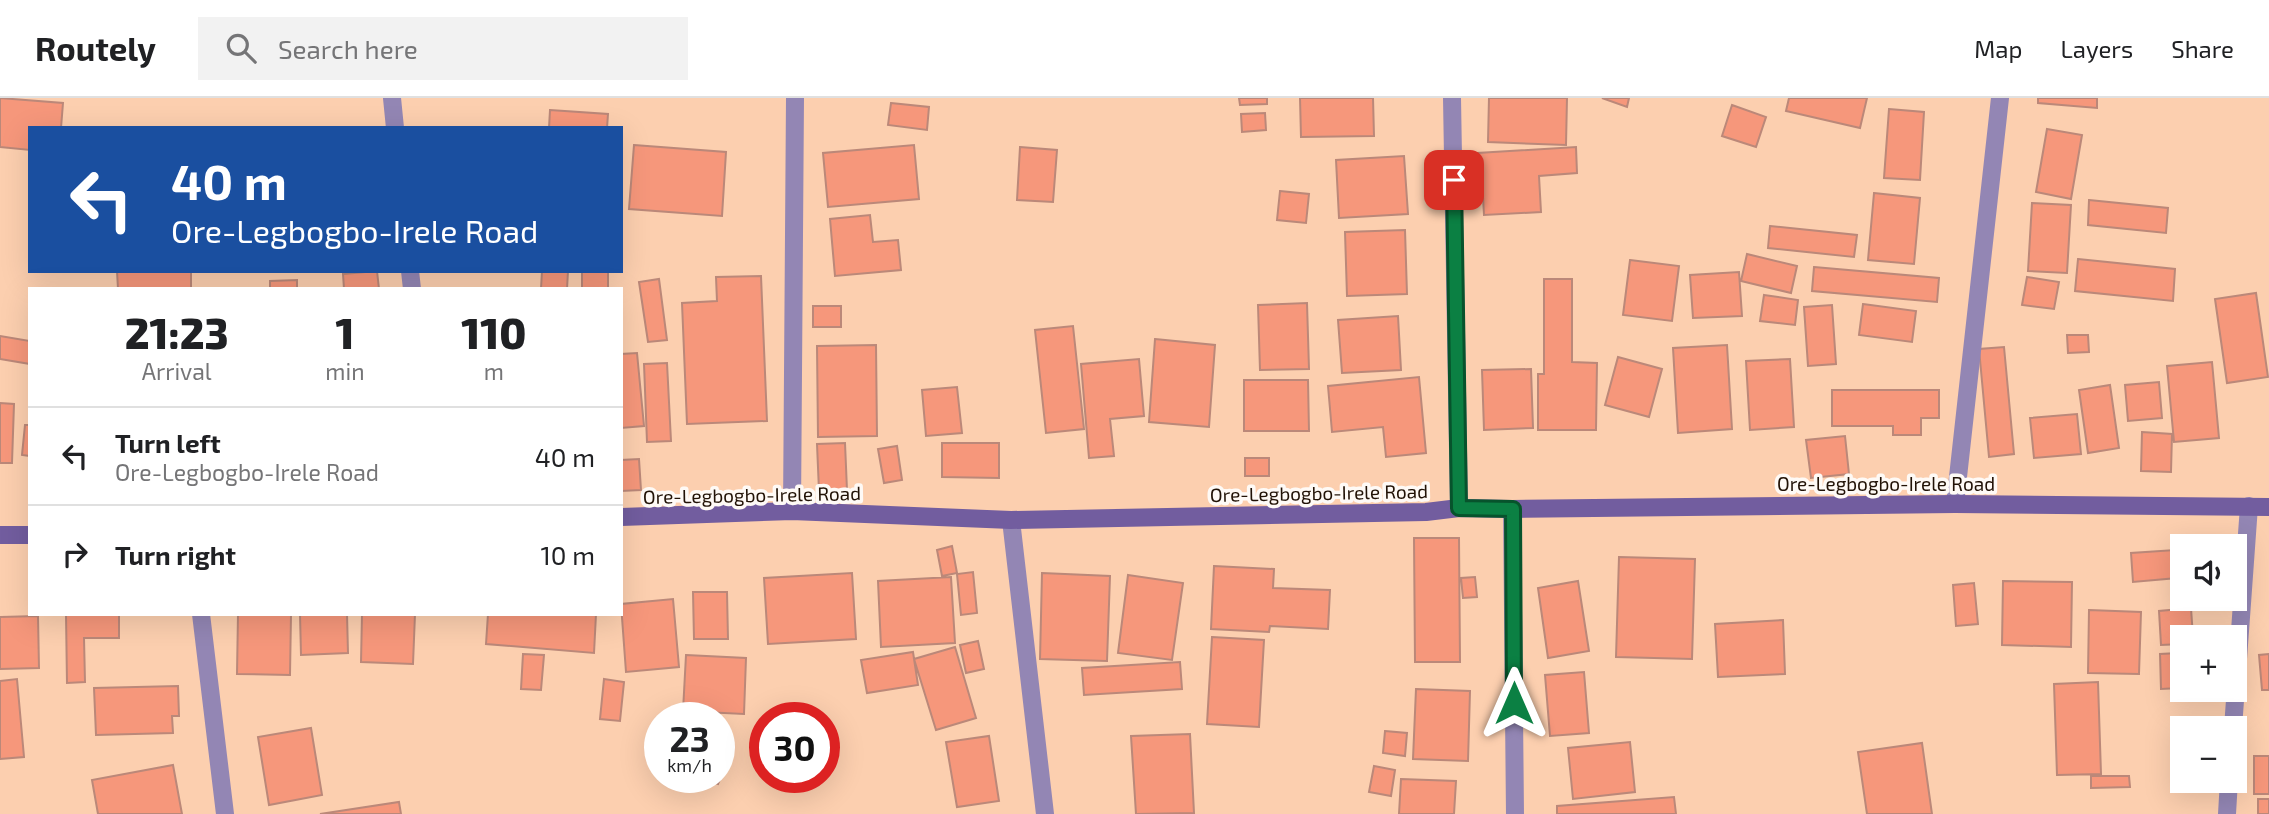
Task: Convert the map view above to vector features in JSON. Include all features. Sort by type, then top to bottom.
[{"type":"main road","name":"Ore-Legbogbo-Irele Road","points":[[623,517],[792,511],[1011,520],[1426,512],[1459,508],[1955,504],[2269,506]]},
{"type":"main road","points":[[0,535],[28,535]]},
{"type":"street","points":[[392,98],[395,126]]},
{"type":"street","points":[[792,511],[794,98]]},
{"type":"street","points":[[1452,98],[1459,508]]},
{"type":"street","points":[[1955,504],[2000,98]]},
{"type":"street","points":[[2234,716],[2249,506]]},
{"type":"street","points":[[1513,509],[1515,814]]},
{"type":"street","points":[[1011,520],[1045,814]]},
{"type":"street","points":[[201,616],[225,814]]},
{"type":"street","points":[[2227,814],[2228,793]]},
{"type":"building","points":[[0,98],[63,103],[61,126],[28,126],[28,150],[0,147]]},
{"type":"building","points":[[1239,98],[1267,98],[1267,104],[1240,105]]},
{"type":"building","points":[[1300,98],[1373,98],[1374,136],[1301,137]]},
{"type":"building","points":[[1489,98],[1567,98],[1566,145],[1488,142]]},
{"type":"building","points":[[1602,98],[1629,98],[1627,107]]},
{"type":"building","points":[[1789,98],[1867,98],[1860,128],[1786,111]]},
{"type":"building","points":[[2038,98],[2097,98],[2097,108],[2038,103]]},
{"type":"building","points":[[891,103],[929,107],[927,130],[888,125]]},
{"type":"building","points":[[1732,105],[1766,117],[1756,147],[1722,136]]},
{"type":"building","points":[[1889,109],[1924,112],[1920,180],[1884,178]]},
{"type":"building","points":[[550,110],[608,114],[607,126],[549,126]]},
{"type":"building","points":[[1265,113],[1266,130],[1242,132],[1241,114]]},
{"type":"building","points":[[2047,129],[2082,135],[2071,199],[2036,192]]},
{"type":"building","points":[[634,145],[726,152],[722,216],[629,209]]},
{"type":"building","points":[[914,145],[919,199],[828,207],[823,153]]},
{"type":"building","points":[[1020,147],[1057,150],[1053,202],[1017,200]]},
{"type":"building","points":[[1576,147],[1577,173],[1539,176],[1541,212],[1484,215],[1482,179],[1463,180],[1461,154]]},
{"type":"building","points":[[1404,156],[1408,214],[1339,218],[1336,160]]},
{"type":"building","points":[[1280,191],[1309,194],[1306,223],[1277,220]]},
{"type":"building","points":[[1874,193],[1920,198],[1914,264],[1868,260]]},
{"type":"building","points":[[2089,200],[2168,208],[2166,233],[2088,225]]},
{"type":"building","points":[[2032,203],[2071,205],[2067,273],[2028,271]]},
{"type":"building","points":[[870,215],[873,242],[898,240],[901,270],[835,276],[830,219]]},
{"type":"building","points":[[1770,226],[1857,235],[1854,257],[1768,248]]},
{"type":"building","points":[[1405,230],[1407,294],[1347,296],[1345,232]]},
{"type":"building","points":[[1747,254],[1797,266],[1791,293],[1741,281]]},
{"type":"building","points":[[2078,259],[2175,269],[2173,301],[2075,291]]},
{"type":"building","points":[[1630,260],[1679,266],[1672,321],[1623,315]]},
{"type":"building","points":[[1814,267],[1939,278],[1937,302],[1812,291]]},
{"type":"building","points":[[1739,272],[1742,316],[1693,318],[1690,275]]},
{"type":"building","points":[[117,273],[191,273],[191,287],[118,287]]},
{"type":"building","points":[[377,273],[379,287],[344,287],[343,274]]},
{"type":"building","points":[[542,273],[568,273],[567,287],[541,287]]},
{"type":"building","points":[[582,273],[608,273],[608,287],[582,287]]},
{"type":"building","points":[[761,276],[767,421],[687,424],[682,303],[717,301],[716,277]]},
{"type":"building","points":[[2027,277],[2059,282],[2054,309],[2022,305]]},
{"type":"building","points":[[659,279],[667,340],[648,342],[639,282]]},
{"type":"building","points":[[1544,279],[1572,279],[1572,362],[1597,363],[1596,430],[1538,430],[1538,374],[1544,374]]},
{"type":"building","points":[[297,280],[297,287],[270,287],[270,281]]},
{"type":"building","points":[[2256,293],[2268,377],[2227,383],[2215,299]]},
{"type":"building","points":[[1764,295],[1798,300],[1795,325],[1760,321]]},
{"type":"building","points":[[1307,303],[1309,369],[1260,370],[1258,305]]},
{"type":"building","points":[[1863,304],[1916,311],[1912,342],[1859,335]]},
{"type":"building","points":[[1832,305],[1836,364],[1808,366],[1804,307]]},
{"type":"building","points":[[813,306],[841,306],[841,327],[813,327]]},
{"type":"building","points":[[1398,316],[1401,370],[1342,373],[1338,320]]},
{"type":"building","points":[[1073,326],[1084,429],[1046,433],[1035,330]]},
{"type":"building","points":[[2067,335],[2088,335],[2089,352],[2068,353]]},
{"type":"building","points":[[0,336],[28,341],[28,364],[0,359]]},
{"type":"building","points":[[1155,339],[1215,345],[1209,427],[1149,422]]},
{"type":"building","points":[[876,345],[877,436],[818,437],[817,346]]},
{"type":"building","points":[[1727,345],[1732,429],[1678,433],[1673,348]]},
{"type":"building","points":[[2004,347],[2014,454],[1989,457],[1979,349]]},
{"type":"building","points":[[637,353],[644,426],[623,428],[623,354]]},
{"type":"building","points":[[1618,357],[1662,369],[1649,417],[1605,405]]},
{"type":"building","points":[[1139,359],[1144,416],[1110,419],[1114,456],[1089,458],[1081,364]]},
{"type":"building","points":[[1790,359],[1794,427],[1750,430],[1746,361]]},
{"type":"building","points":[[2212,362],[2219,438],[2174,442],[2167,366]]},
{"type":"building","points":[[667,363],[671,441],[647,442],[644,364]]},
{"type":"building","points":[[1531,369],[1533,428],[1484,430],[1482,370]]},
{"type":"building","points":[[1419,377],[1426,453],[1386,457],[1383,427],[1332,432],[1328,386]]},
{"type":"building","points":[[1244,380],[1308,380],[1309,431],[1244,431]]},
{"type":"building","points":[[2159,382],[2162,418],[2128,421],[2125,385]]},
{"type":"building","points":[[2110,385],[2119,448],[2088,453],[2079,390]]},
{"type":"building","points":[[957,387],[962,433],[926,436],[922,390]]},
{"type":"building","points":[[1832,390],[1939,390],[1939,418],[1921,418],[1921,435],[1893,435],[1893,426],[1832,426]]},
{"type":"building","points":[[0,403],[14,404],[12,463],[0,463]]},
{"type":"building","points":[[2077,414],[2081,454],[2034,458],[2030,418]]},
{"type":"building","points":[[25,425],[28,425],[28,456],[22,455]]},
{"type":"building","points":[[2142,432],[2172,434],[2171,472],[2141,471]]},
{"type":"building","points":[[1845,436],[1849,474],[1811,478],[1806,440]]},
{"type":"building","points":[[845,443],[847,490],[819,491],[817,444]]},
{"type":"building","points":[[942,443],[999,443],[999,478],[942,477]]},
{"type":"building","points":[[897,446],[902,480],[884,483],[878,449]]},
{"type":"building","points":[[1245,458],[1269,458],[1269,476],[1245,476]]},
{"type":"building","points":[[639,459],[641,490],[623,491],[623,460]]},
{"type":"building","points":[[1414,538],[1459,538],[1460,662],[1415,662]]},
{"type":"building","points":[[952,546],[957,573],[942,576],[937,550]]},
{"type":"building","points":[[2170,550],[2170,579],[2133,582],[2131,553]]},
{"type":"building","points":[[1619,557],[1695,559],[1692,659],[1616,657]]},
{"type":"building","points":[[1214,566],[1274,569],[1273,588],[1330,590],[1328,629],[1270,626],[1269,632],[1211,629]]},
{"type":"building","points":[[973,572],[977,613],[961,615],[957,574]]},
{"type":"building","points":[[852,573],[856,639],[768,644],[764,578]]},
{"type":"building","points":[[1042,573],[1110,576],[1107,661],[1040,659]]},
{"type":"building","points":[[1128,575],[1183,583],[1172,660],[1118,653]]},
{"type":"building","points":[[951,577],[955,643],[881,647],[878,581]]},
{"type":"building","points":[[1475,577],[1477,597],[1463,598],[1461,578]]},
{"type":"building","points":[[1578,581],[1589,651],[1548,658],[1538,588]]},
{"type":"building","points":[[2003,581],[2072,582],[2071,647],[2002,645]]},
{"type":"building","points":[[1974,583],[1978,624],[1956,626],[1953,585]]},
{"type":"building","points":[[693,592],[727,592],[728,639],[694,639]]},
{"type":"building","points":[[673,599],[679,667],[626,672],[623,604]]},
{"type":"building","points":[[2089,610],[2141,612],[2139,674],[2088,673]]},
{"type":"building","points":[[2159,611],[2191,611],[2192,625],[2170,625],[2170,645],[2161,645]]},
{"type":"building","points":[[38,616],[39,668],[0,669],[0,617]]},
{"type":"building","points":[[66,616],[119,616],[119,638],[84,638],[85,682],[67,683]]},
{"type":"building","points":[[238,616],[291,616],[290,675],[237,674]]},
{"type":"building","points":[[300,616],[347,616],[348,653],[301,655]]},
{"type":"building","points":[[362,616],[415,616],[413,664],[361,662]]},
{"type":"building","points":[[488,616],[596,616],[594,653],[486,644]]},
{"type":"building","points":[[1783,620],[1785,674],[1718,677],[1715,624]]},
{"type":"building","points":[[1212,637],[1264,640],[1259,727],[1207,724]]},
{"type":"building","points":[[978,641],[984,669],[966,673],[960,645]]},
{"type":"building","points":[[955,647],[976,718],[936,730],[914,659]]},
{"type":"building","points":[[913,652],[918,685],[867,693],[861,660]]},
{"type":"building","points":[[2170,653],[2170,689],[2161,689],[2160,654]]},
{"type":"building","points":[[523,654],[544,655],[541,690],[521,689]]},
{"type":"building","points":[[2269,654],[2269,690],[2262,690],[2259,655]]},
{"type":"building","points":[[686,655],[746,658],[744,714],[735,714],[735,702],[683,702]]},
{"type":"building","points":[[1180,662],[1182,689],[1084,695],[1082,668]]},
{"type":"building","points":[[1584,672],[1589,733],[1550,736],[1545,675]]},
{"type":"building","points":[[17,679],[24,757],[0,759],[0,681]]},
{"type":"building","points":[[604,679],[624,682],[620,721],[600,719]]},
{"type":"building","points":[[2098,682],[2101,774],[2057,775],[2054,684]]},
{"type":"building","points":[[178,686],[179,716],[172,716],[173,733],[96,735],[94,688]]},
{"type":"building","points":[[1416,689],[1470,691],[1468,761],[1413,759]]},
{"type":"building","points":[[311,728],[322,795],[269,805],[258,737]]},
{"type":"building","points":[[1385,731],[1407,733],[1405,756],[1383,753]]},
{"type":"building","points":[[1190,734],[1194,813],[1136,814],[1131,736]]},
{"type":"building","points":[[989,736],[999,801],[957,807],[946,742]]},
{"type":"building","points":[[1630,742],[1635,792],[1573,799],[1568,748]]},
{"type":"building","points":[[1922,743],[1932,814],[1867,814],[1858,752]]},
{"type":"building","points":[[2254,756],[2269,756],[2269,794],[2254,794]]},
{"type":"building","points":[[173,765],[182,814],[98,814],[92,780]]},
{"type":"building","points":[[1374,766],[1395,770],[1391,796],[1369,792]]},
{"type":"building","points":[[2091,776],[2129,776],[2130,787],[2091,788]]},
{"type":"building","points":[[1401,779],[1456,781],[1454,814],[1399,814]]},
{"type":"building","points":[[1674,797],[1676,814],[1557,814],[1557,806]]},
{"type":"building","points":[[2258,799],[2269,799],[2269,814],[2258,814]]},
{"type":"building","points":[[399,802],[401,814],[320,814]]},
{"type":"route","points":[[1454,180],[1459,508],[1513,509],[1514,703]]}]
